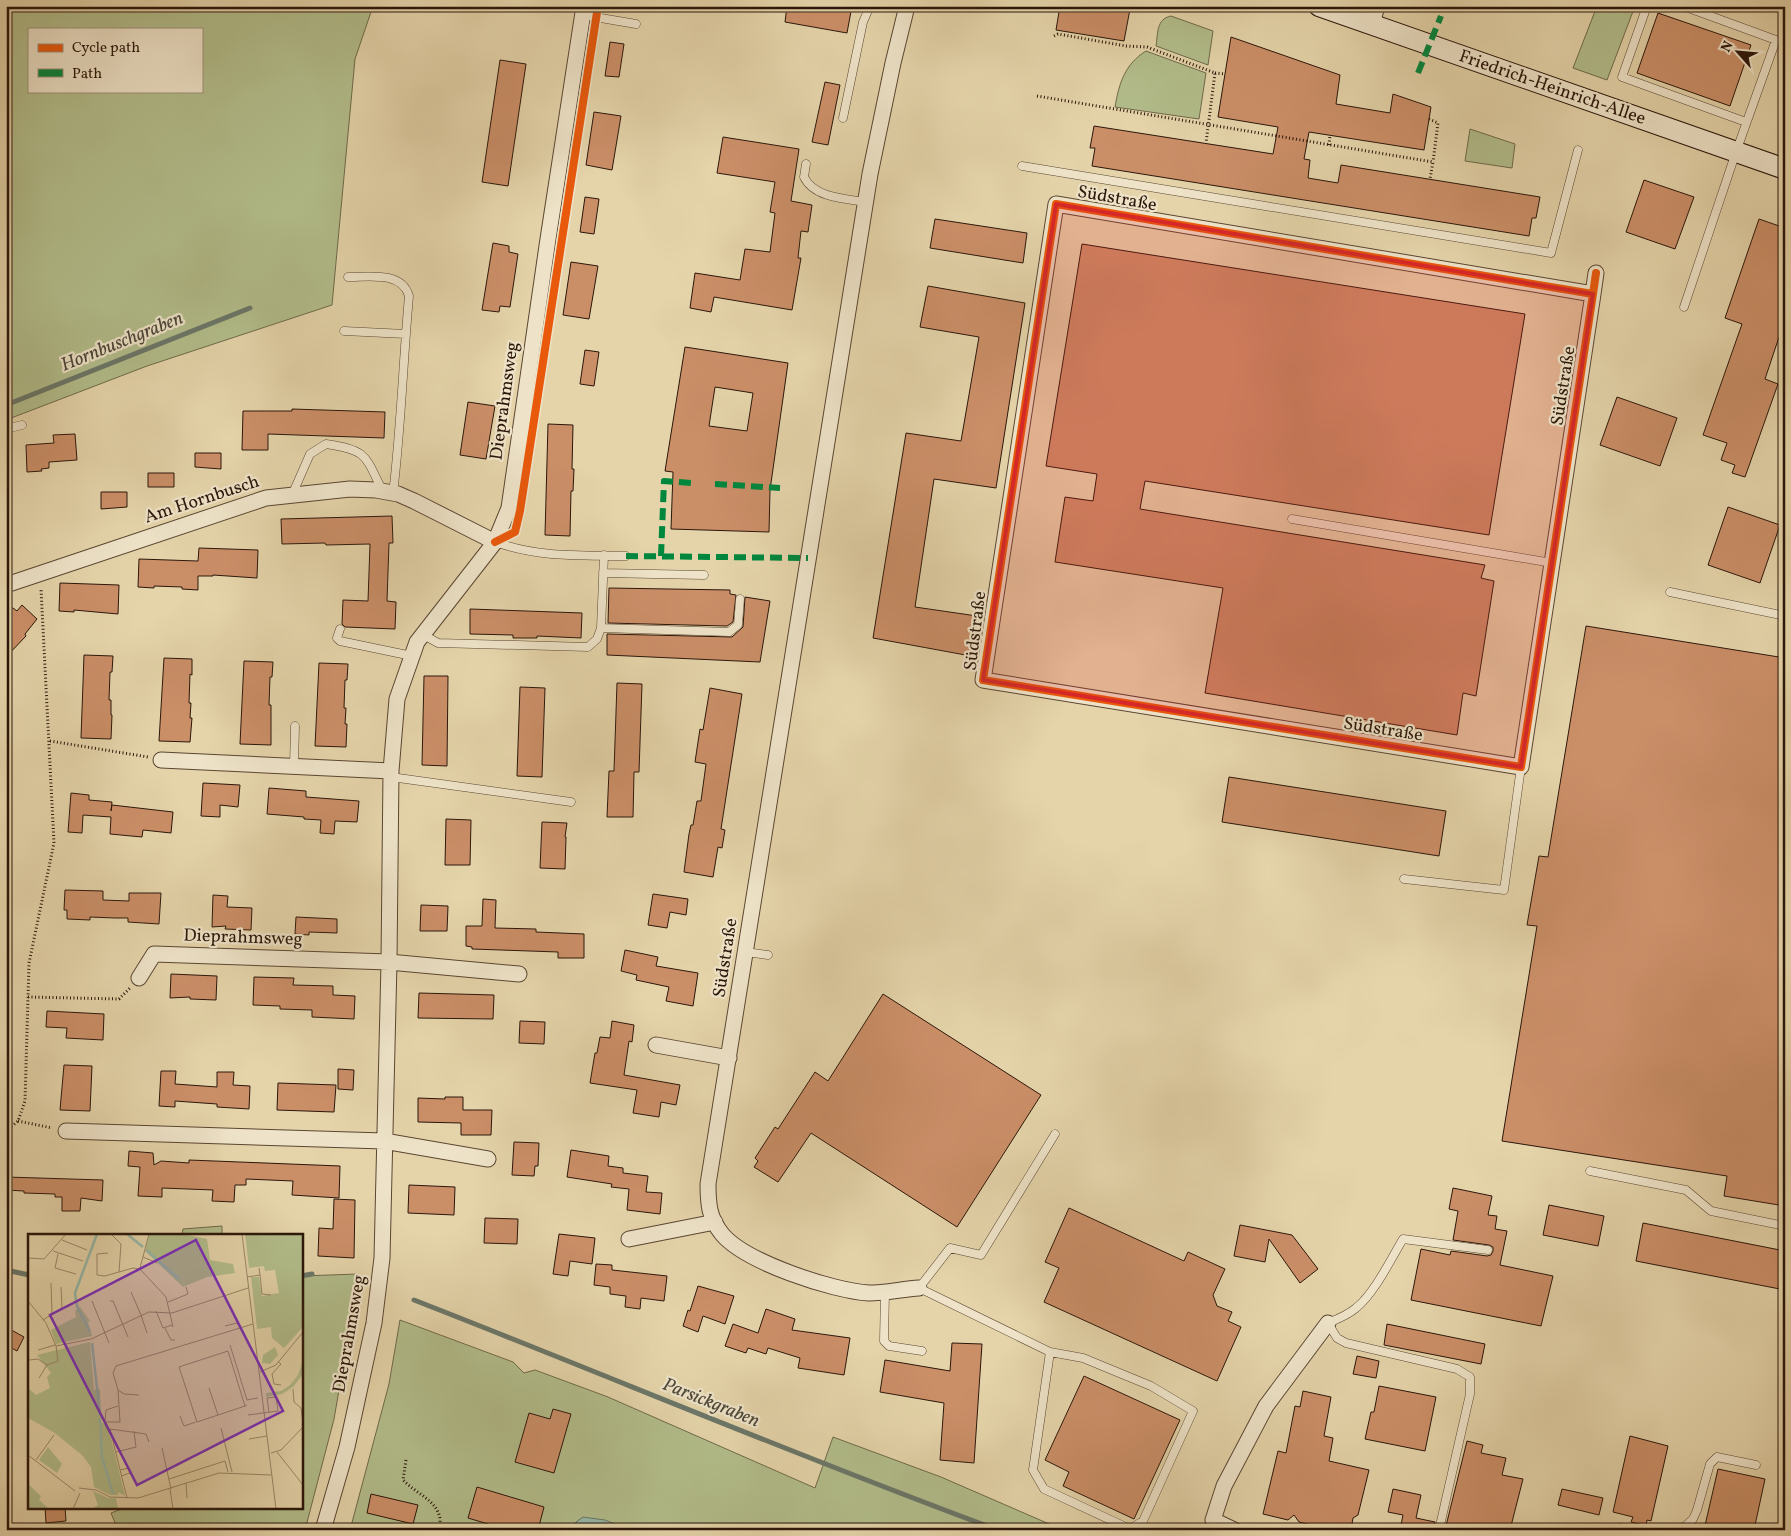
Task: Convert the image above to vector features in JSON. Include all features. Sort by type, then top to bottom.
[{"type":"main road","name":"Friedrich-Heinrich-Allee","points":[[1320,6],[1374,15],[1785,169]]},
{"type":"street","name":"Südstraße","points":[[907,6],[870,174],[708,1184],[708,1206],[714,1222],[723,1235],[739,1249],[755,1259],[829,1286],[870,1293],[919,1288]]},
{"type":"street","name":"Dieprahmsweg","points":[[323,1530],[347,1448],[374,1323],[382,1258],[391,774],[397,699],[417,642],[495,542],[508,508],[512,493],[546,248],[584,11]]},
{"type":"street","name":"Südstraße","points":[[1056,204],[1593,294],[1521,767],[982,680],[1056,204]]},
{"type":"street","points":[[1593,294],[1596,273]]},
{"type":"street","name":"Am Hornbusch","points":[[6,584],[266,498],[350,489],[388,492],[414,501],[495,542]]},
{"type":"street","points":[[161,760],[294,766],[391,774]]},
{"type":"street","name":"Dieprahmsweg","points":[[139,978],[154,954],[389,962],[519,974]]},
{"type":"street","points":[[656,1045],[729,1058]]},
{"type":"street","points":[[66,1131],[384,1141],[488,1160]]},
{"type":"street","points":[[629,1239],[714,1222]]},
{"type":"street","points":[[1234,1530],[1213,1520],[1224,1486],[1266,1406],[1328,1323]]},
{"type":"lane","points":[[843,118],[864,22],[870,6]]},
{"type":"lane","points":[[1647,6],[1622,77],[1746,122]]},
{"type":"lane","points":[[1683,6],[1776,40],[1746,122],[1684,307]]},
{"type":"lane","points":[[584,11],[636,24]]},
{"type":"lane","points":[[1022,166],[1550,253],[1578,150]]},
{"type":"lane","points":[[806,164],[804,177],[812,188],[842,199],[866,202]]},
{"type":"lane","points":[[348,277],[394,278],[403,283],[409,296],[400,437],[388,492]]},
{"type":"lane","points":[[344,331],[406,334]]},
{"type":"lane","points":[[6,429],[22,425]]},
{"type":"lane","points":[[292,495],[310,454],[326,444],[351,448],[366,458],[388,492]]},
{"type":"lane","points":[[1292,519],[1552,563]]},
{"type":"lane","points":[[495,542],[518,550],[551,555],[626,556]]},
{"type":"lane","points":[[422,634],[438,644],[588,647],[597,640],[601,628],[604,555]]},
{"type":"lane","points":[[603,573],[704,575]]},
{"type":"lane","points":[[1670,592],[1785,616]]},
{"type":"lane","points":[[601,628],[729,632],[738,625],[740,599]]},
{"type":"lane","points":[[340,629],[337,638],[340,641],[412,656]]},
{"type":"lane","points":[[294,766],[295,726]]},
{"type":"lane","points":[[1404,879],[1504,890],[1521,767]]},
{"type":"lane","points":[[391,774],[571,802]]},
{"type":"lane","points":[[746,952],[768,955]]},
{"type":"lane","points":[[1050,1352],[1033,1470],[1044,1489],[1130,1528],[1143,1521],[1193,1411],[1142,1382],[1083,1358],[1050,1352],[919,1288],[950,1248],[981,1255],[1055,1134]]},
{"type":"lane","points":[[1590,1171],[1686,1190],[1711,1211],[1785,1226]]},
{"type":"lane","points":[[1438,1530],[1470,1394],[1470,1377],[1457,1369],[1346,1343],[1337,1338],[1328,1323],[1349,1314],[1364,1301],[1403,1239],[1488,1250]]},
{"type":"lane","points":[[886,1291],[884,1341],[889,1346],[922,1351]]},
{"type":"lane","points":[[1681,1530],[1693,1519],[1710,1464],[1716,1457],[1756,1465]]},
{"type":"lane","points":[[1618,1530],[1621,1528],[1628,1530]]},
{"type":"path","points":[[1054,36],[1058,34],[1126,46],[1147,47],[1215,73],[1225,74]]},
{"type":"path","points":[[1206,144],[1215,73]]},
{"type":"path","points":[[1036,96],[1433,162]]},
{"type":"path","points":[[1429,120],[1438,123],[1430,179]]},
{"type":"path","points":[[1329,145],[1330,135]]},
{"type":"path","points":[[6,1131],[18,1121],[25,1102],[29,963],[54,843],[40,574]]},
{"type":"path","points":[[50,741],[161,760]]},
{"type":"path","points":[[28,997],[120,999],[139,978]]},
{"type":"path","points":[[18,1121],[66,1131]]},
{"type":"path","points":[[406,1460],[403,1480],[411,1488],[435,1504],[439,1513],[439,1530]]},
{"type":"highlighted area","points":[[1056,204],[1593,294],[1521,767],[983,680]]},
{"type":"green space","points":[[6,6],[373,6],[355,59],[332,305],[147,366],[6,420]]},
{"type":"green space","points":[[1597,6],[1635,6],[1607,80],[1573,68]]},
{"type":"green space","points":[[1171,16],[1213,31],[1208,65],[1156,46],[1160,24]]},
{"type":"green space","points":[[1146,51],[1206,73],[1199,119],[1115,107],[1124,75],[1133,62]]},
{"type":"green space","points":[[1470,129],[1515,144],[1512,168],[1465,161]]},
{"type":"green space","points":[[222,1226],[222,1234],[182,1234],[183,1229]]},
{"type":"green space","points":[[359,1274],[334,1419],[305,1530],[118,1530],[111,1513],[124,1508],[302,1508],[302,1276]]},
{"type":"green space","points":[[400,1320],[513,1362],[524,1373],[535,1370],[608,1397],[815,1488],[833,1437],[941,1477],[1063,1530],[350,1530],[389,1384]]},
{"type":"shaded area","points":[[583,1517],[605,1520],[629,1530],[572,1530],[576,1522]]},
{"type":"building","points":[[787,6],[852,6],[847,33],[785,22]]},
{"type":"building","points":[[1060,6],[1116,6],[1130,9],[1124,41],[1056,30]]},
{"type":"building","points":[[1658,13],[1751,45],[1730,106],[1637,73]]},
{"type":"building","points":[[1231,37],[1340,75],[1336,104],[1390,113],[1393,94],[1431,107],[1424,150],[1309,132],[1304,159],[1310,160],[1308,178],[1338,183],[1341,165],[1540,197],[1536,218],[1532,218],[1529,236],[1092,166],[1095,148],[1090,148],[1094,126],[1273,154],[1278,127],[1218,117]]},
{"type":"building","points":[[610,42],[624,44],[619,77],[605,76]]},
{"type":"building","points":[[500,60],[526,64],[508,186],[482,182]]},
{"type":"building","points":[[825,82],[840,85],[828,145],[812,142]]},
{"type":"building","points":[[594,112],[621,116],[612,170],[586,165]]},
{"type":"building","points":[[723,137],[799,149],[791,201],[812,205],[808,232],[801,231],[798,258],[801,258],[792,310],[714,297],[711,312],[690,308],[695,273],[740,280],[745,249],[770,252],[775,213],[770,212],[775,182],[717,173]]},
{"type":"building","points":[[1644,180],[1694,197],[1675,249],[1626,232]]},
{"type":"building","points":[[585,197],[599,199],[594,234],[580,232]]},
{"type":"building","points":[[935,219],[1027,233],[1023,263],[930,248]]},
{"type":"building","points":[[1759,219],[1785,228],[1785,339],[1779,337],[1765,379],[1778,384],[1745,477],[1732,473],[1735,465],[1721,460],[1727,443],[1703,435],[1742,324],[1725,318]]},
{"type":"building","points":[[493,243],[509,246],[509,252],[518,254],[510,307],[500,306],[499,312],[482,310]]},
{"type":"building","points":[[1082,244],[1525,314],[1489,535],[1145,481],[1140,509],[1485,565],[1481,578],[1494,581],[1476,696],[1463,693],[1457,735],[1205,693],[1223,588],[1055,562],[1065,497],[1093,501],[1097,474],[1046,466]]},
{"type":"building","points":[[571,262],[598,266],[589,319],[563,315]]},
{"type":"building","points":[[928,286],[1025,303],[996,488],[934,479],[915,607],[977,616],[971,656],[873,638],[906,433],[961,441],[979,337],[920,327]]},
{"type":"building","points":[[685,347],[788,363],[770,490],[769,532],[671,529],[673,472],[665,471]],"holes":[[[715,387],[753,393],[747,431],[709,426]]]},
{"type":"building","points":[[585,350],[599,352],[594,386],[580,384]]},
{"type":"building","points":[[1617,397],[1677,418],[1660,466],[1600,445]]},
{"type":"building","points":[[468,402],[495,406],[486,459],[460,455]]},
{"type":"building","points":[[292,409],[385,412],[384,438],[268,434],[268,450],[242,450],[243,411],[292,411]]},
{"type":"building","points":[[548,424],[573,425],[572,469],[574,469],[573,491],[571,491],[570,536],[545,535]]},
{"type":"building","points":[[75,434],[77,460],[49,462],[49,468],[41,469],[42,471],[27,472],[26,445],[54,443],[53,435]]},
{"type":"building","points":[[195,453],[221,453],[221,469],[195,467]]},
{"type":"building","points":[[148,473],[174,473],[174,487],[148,487]]},
{"type":"building","points":[[101,492],[127,492],[127,507],[101,509]]},
{"type":"building","points":[[1728,507],[1780,525],[1760,583],[1708,565]]},
{"type":"building","points":[[392,516],[393,543],[389,543],[387,601],[396,602],[395,629],[345,627],[342,624],[343,600],[368,601],[370,544],[282,544],[281,519]]},
{"type":"building","points":[[199,548],[258,550],[257,578],[213,575],[198,576],[198,590],[182,589],[182,587],[138,587],[139,559],[198,561]]},
{"type":"building","points":[[60,583],[119,585],[118,614],[74,610],[74,612],[59,611]]},
{"type":"building","points":[[609,588],[730,590],[730,594],[736,595],[733,622],[727,626],[608,623]]},
{"type":"building","points":[[745,597],[770,601],[760,662],[607,655],[607,634],[732,637],[743,627]]},
{"type":"building","points":[[6,603],[17,611],[22,605],[37,619],[25,634],[26,636],[6,657]]},
{"type":"building","points":[[470,609],[582,613],[581,638],[537,636],[537,638],[513,638],[513,635],[470,634]]},
{"type":"building","points":[[1586,626],[1785,658],[1785,1206],[1724,1196],[1727,1176],[1502,1141],[1537,926],[1527,925],[1539,856],[1548,857]]},
{"type":"building","points":[[84,655],[113,656],[112,672],[110,672],[109,700],[111,700],[112,715],[111,739],[81,738]]},
{"type":"building","points":[[164,658],[192,659],[189,703],[191,703],[190,718],[192,718],[190,742],[159,741]]},
{"type":"building","points":[[244,661],[273,662],[272,677],[270,677],[269,705],[271,705],[271,745],[240,744]]},
{"type":"building","points":[[319,663],[348,664],[347,680],[345,680],[344,708],[346,708],[345,724],[347,724],[346,747],[315,746]]},
{"type":"building","points":[[424,676],[448,676],[447,766],[422,765]]},
{"type":"building","points":[[617,683],[642,684],[639,772],[634,772],[633,817],[607,817],[609,771],[614,771]]},
{"type":"building","points":[[520,687],[545,688],[542,777],[517,776]]},
{"type":"building","points":[[710,688],[742,694],[721,829],[725,830],[722,848],[718,847],[713,877],[684,872],[691,825],[693,825],[697,801],[701,801],[706,764],[695,762],[700,729],[703,730]]},
{"type":"building","points":[[1229,777],[1446,811],[1439,856],[1222,822]]},
{"type":"building","points":[[203,783],[240,785],[238,807],[220,805],[220,817],[201,816]]},
{"type":"building","points":[[269,788],[306,791],[306,797],[359,801],[357,822],[335,821],[334,834],[320,833],[321,820],[267,814]]},
{"type":"building","points":[[71,793],[89,795],[89,800],[112,802],[111,811],[112,805],[173,812],[171,833],[143,830],[142,837],[110,834],[111,817],[83,815],[82,833],[68,832]]},
{"type":"building","points":[[446,819],[471,820],[470,865],[445,865]]},
{"type":"building","points":[[542,822],[567,823],[565,869],[540,868]]},
{"type":"building","points":[[65,890],[103,891],[103,900],[129,901],[129,893],[161,893],[159,924],[128,922],[128,918],[90,917],[90,920],[67,919],[67,910],[64,910]]},
{"type":"building","points":[[653,894],[688,899],[686,915],[670,912],[667,928],[648,925]]},
{"type":"building","points":[[213,895],[228,896],[227,907],[252,908],[251,930],[225,929],[226,926],[212,927]]},
{"type":"building","points":[[483,899],[496,900],[495,928],[536,929],[536,932],[584,934],[584,958],[558,958],[558,952],[472,949],[472,947],[466,946],[466,926],[482,926]]},
{"type":"building","points":[[421,905],[448,906],[447,931],[420,931]]},
{"type":"building","points":[[296,917],[337,919],[337,933],[309,932],[309,935],[295,934]]},
{"type":"building","points":[[625,950],[658,957],[656,966],[698,973],[693,1006],[666,1001],[669,987],[636,980],[637,975],[621,971]]},
{"type":"building","points":[[171,974],[217,976],[216,1000],[190,999],[190,997],[170,998]]},
{"type":"building","points":[[254,977],[294,978],[293,985],[333,986],[333,995],[355,996],[354,1019],[312,1017],[312,1010],[280,1009],[280,1006],[253,1005]]},
{"type":"building","points":[[419,993],[494,995],[493,1019],[418,1018]]},
{"type":"building","points":[[883,994],[1041,1095],[957,1227],[811,1133],[778,1182],[754,1167],[758,1161],[755,1158],[775,1127],[778,1129],[815,1072],[828,1081]]},
{"type":"building","points":[[47,1011],[104,1014],[103,1040],[66,1038],[67,1028],[46,1027]]},
{"type":"building","points":[[520,1021],[545,1022],[544,1044],[519,1043]]},
{"type":"building","points":[[612,1021],[634,1025],[632,1042],[629,1041],[624,1075],[680,1085],[676,1105],[661,1102],[659,1117],[633,1113],[637,1090],[590,1083],[600,1037],[610,1038]]},
{"type":"building","points":[[64,1065],[92,1066],[90,1111],[60,1110]]},
{"type":"building","points":[[338,1069],[354,1070],[353,1090],[338,1089]]},
{"type":"building","points":[[161,1071],[176,1071],[175,1084],[217,1087],[217,1072],[234,1072],[233,1085],[250,1086],[249,1109],[217,1107],[217,1104],[175,1101],[175,1107],[159,1106]]},
{"type":"building","points":[[278,1083],[336,1085],[334,1112],[277,1110]]},
{"type":"building","points":[[445,1097],[463,1097],[463,1110],[492,1110],[491,1135],[461,1135],[461,1123],[418,1122],[418,1098],[445,1099]]},
{"type":"building","points":[[514,1142],[539,1143],[538,1166],[535,1166],[534,1176],[512,1175]]},
{"type":"building","points":[[571,1150],[609,1156],[608,1166],[623,1168],[623,1173],[648,1176],[646,1192],[662,1193],[660,1214],[627,1210],[629,1189],[611,1187],[612,1184],[567,1177]]},
{"type":"building","points":[[129,1151],[153,1153],[154,1165],[161,1161],[189,1163],[189,1160],[340,1166],[339,1198],[292,1195],[293,1181],[246,1179],[246,1185],[235,1185],[234,1202],[212,1201],[213,1190],[162,1188],[162,1197],[138,1196],[140,1167],[128,1166]]},
{"type":"building","points":[[6,1177],[103,1180],[102,1201],[81,1198],[80,1211],[62,1211],[62,1197],[55,1197],[55,1194],[24,1193],[24,1191],[6,1190]]},
{"type":"building","points":[[409,1185],[455,1187],[454,1215],[408,1213]]},
{"type":"building","points":[[1453,1188],[1492,1196],[1488,1215],[1497,1216],[1495,1229],[1507,1231],[1500,1265],[1553,1276],[1541,1326],[1411,1300],[1421,1249],[1450,1255],[1451,1251],[1487,1256],[1491,1255],[1493,1251],[1493,1247],[1489,1245],[1453,1240],[1458,1211],[1449,1209]]},
{"type":"building","points":[[334,1199],[355,1200],[354,1258],[318,1256],[319,1228],[333,1229]]},
{"type":"building","points":[[1549,1205],[1604,1216],[1598,1246],[1543,1235]]},
{"type":"building","points":[[1069,1208],[1184,1261],[1188,1252],[1225,1269],[1213,1295],[1217,1306],[1232,1312],[1228,1321],[1241,1327],[1217,1381],[1044,1302],[1059,1268],[1045,1262]]},
{"type":"building","points":[[485,1218],[518,1219],[517,1244],[484,1243]]},
{"type":"building","points":[[1643,1223],[1785,1251],[1785,1290],[1636,1261]]},
{"type":"building","points":[[1240,1225],[1292,1235],[1318,1269],[1300,1283],[1269,1239],[1265,1262],[1234,1256]]},
{"type":"building","points":[[559,1234],[595,1238],[592,1264],[570,1261],[568,1276],[553,1274]]},
{"type":"building","points":[[596,1264],[612,1265],[612,1270],[667,1276],[664,1301],[641,1298],[640,1309],[625,1307],[626,1296],[610,1294],[610,1287],[594,1285]]},
{"type":"building","points":[[698,1286],[734,1296],[725,1324],[703,1316],[698,1332],[683,1326]]},
{"type":"building","points":[[766,1309],[795,1319],[792,1330],[850,1338],[844,1375],[798,1368],[800,1358],[768,1348],[766,1354],[748,1348],[746,1353],[725,1346],[733,1324],[758,1333]]},
{"type":"building","points":[[1387,1324],[1485,1344],[1481,1364],[1384,1345]]},
{"type":"building","points":[[6,1327],[24,1337],[17,1351],[6,1345]]},
{"type":"building","points":[[952,1343],[982,1344],[974,1463],[940,1460],[944,1403],[880,1392],[885,1360],[950,1371]]},
{"type":"building","points":[[1357,1356],[1379,1361],[1376,1378],[1353,1374]]},
{"type":"building","points":[[1084,1376],[1180,1420],[1134,1519],[1063,1486],[1069,1472],[1045,1460]]},
{"type":"building","points":[[1379,1386],[1436,1397],[1425,1451],[1365,1439],[1371,1412],[1374,1412]]},
{"type":"building","points":[[1303,1391],[1331,1397],[1324,1436],[1333,1438],[1329,1461],[1369,1470],[1358,1515],[1353,1518],[1351,1530],[1332,1530],[1299,1522],[1294,1515],[1288,1520],[1263,1514],[1278,1451],[1286,1453],[1295,1406],[1300,1407]]},
{"type":"building","points":[[553,1409],[571,1414],[554,1473],[515,1462],[529,1413],[550,1419]]},
{"type":"building","points":[[1630,1436],[1668,1446],[1651,1521],[1647,1520],[1646,1526],[1631,1522],[1633,1517],[1613,1512]]},
{"type":"building","points":[[1467,1441],[1483,1445],[1481,1453],[1506,1458],[1502,1475],[1523,1479],[1510,1530],[1445,1530]]},
{"type":"building","points":[[1718,1469],[1765,1479],[1754,1530],[1704,1530]]},
{"type":"building","points":[[477,1487],[544,1507],[538,1530],[508,1530],[468,1518]]},
{"type":"building","points":[[1393,1489],[1421,1495],[1416,1518],[1435,1522],[1433,1530],[1400,1530],[1403,1515],[1388,1512]]},
{"type":"building","points":[[1562,1489],[1603,1498],[1599,1515],[1558,1505]]},
{"type":"building","points":[[371,1494],[418,1505],[413,1524],[367,1513]]},
{"type":"building","points":[[45,1508],[65,1508],[66,1521],[46,1523]]},
{"type":"waterway","name":"Hornbuschgraben","points":[[6,405],[250,308]]},
{"type":"waterway","name":"Parsickgraben","points":[[6,1270],[28,1275]]},
{"type":"waterway","name":"Parsickgraben","points":[[302,1276],[312,1274]]},
{"type":"waterway","name":"Parsickgraben","points":[[414,1300],[851,1474],[998,1530]]},
{"type":"marked path","points":[[1418,73],[1441,16]]},
{"type":"marked path","points":[[661,556],[664,481],[691,483]]},
{"type":"marked path","points":[[715,484],[780,488]]},
{"type":"marked path","points":[[626,556],[808,558]]},
{"type":"cycle path","points":[[495,542],[515,532],[520,511],[598,6]]},
{"type":"cycle path","points":[[1593,294],[1056,204],[983,680],[1521,767],[1593,294],[1596,273]]}]
